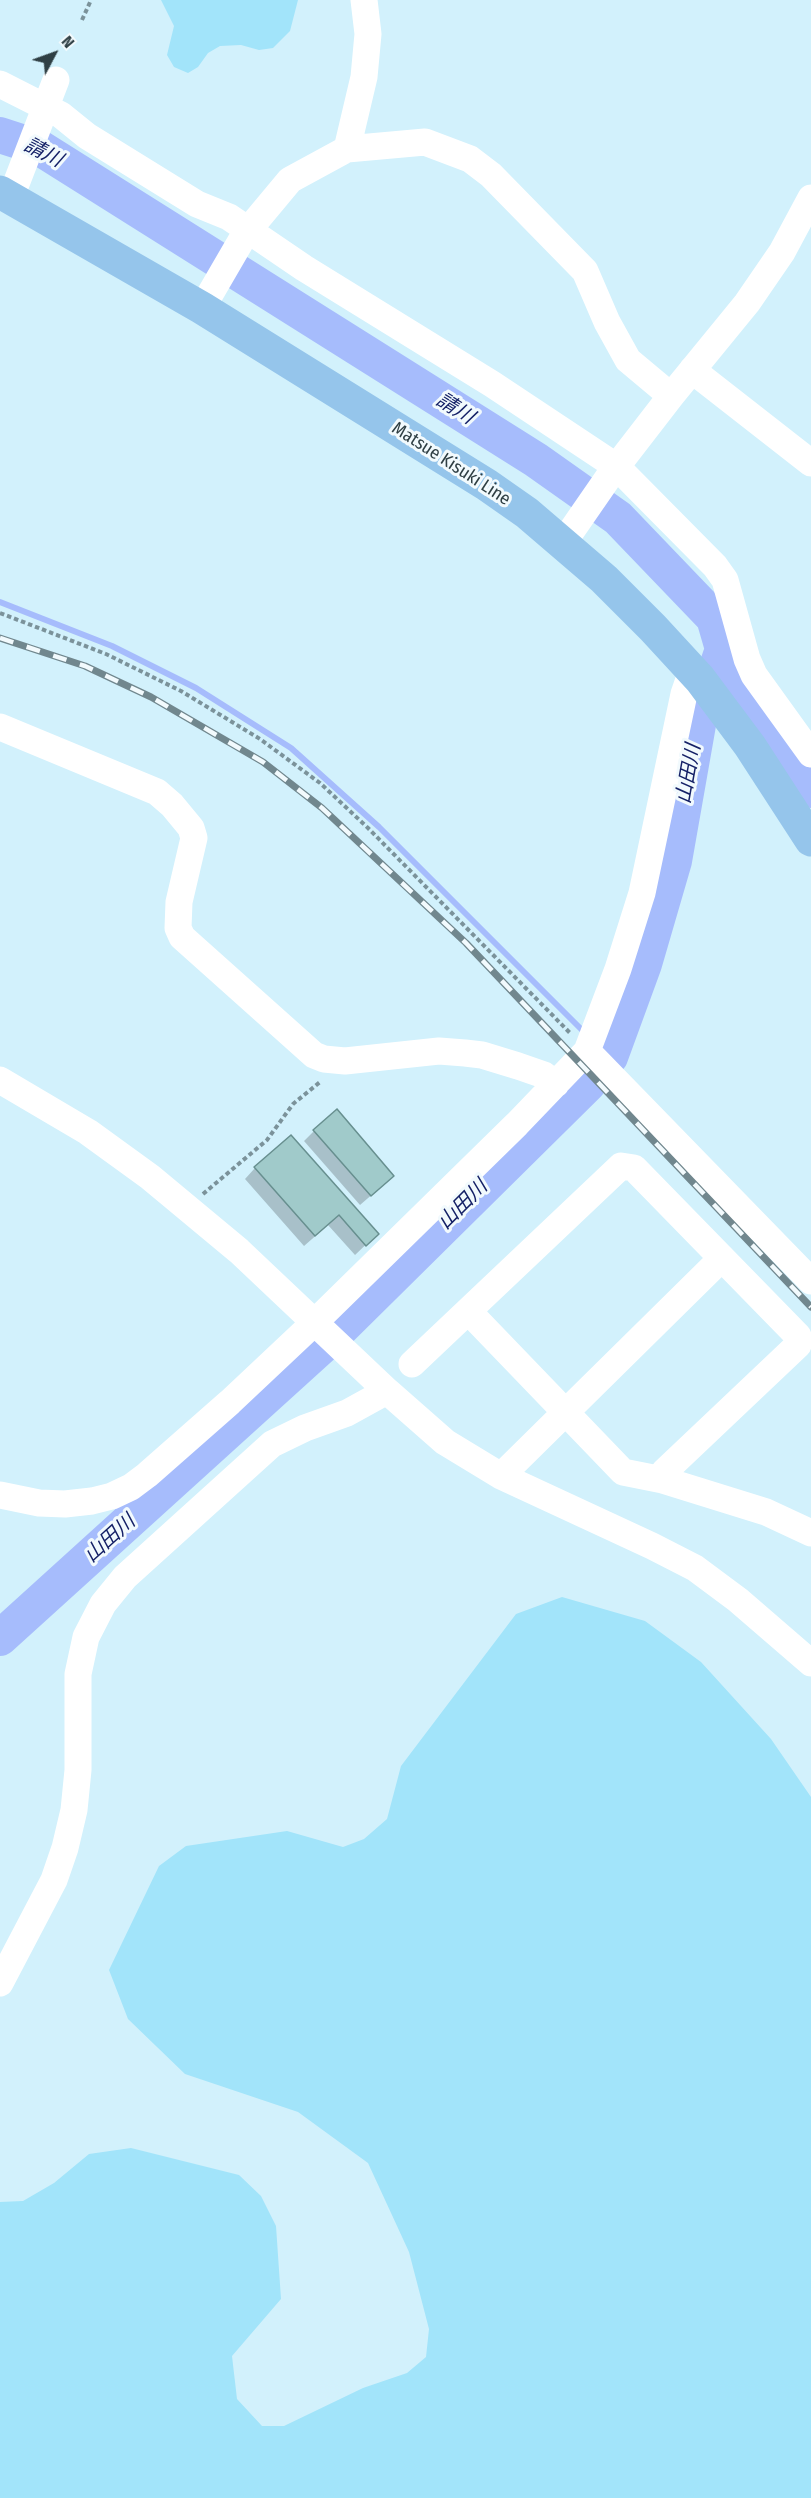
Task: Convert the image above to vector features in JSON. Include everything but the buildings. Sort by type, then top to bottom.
[{"type":"main road","name":"Matsue Kisuki Line","points":[[6,195],[208,297],[487,485],[563,543],[637,611],[704,685],[750,746],[811,840]]},
{"type":"street","points":[[347,149],[364,77],[368,34],[364,0]]},
{"type":"street","points":[[6,195],[25,162],[56,80]]},
{"type":"street","points":[[0,84],[61,115],[119,157],[197,204],[229,217],[247,232],[492,384],[614,471],[715,566],[725,580],[747,659],[754,675],[811,754]]},
{"type":"street","points":[[208,297],[247,232],[290,180],[347,149],[425,142],[470,159],[492,175],[585,271],[607,322],[628,360],[670,396]]},
{"type":"street","points":[[563,543],[670,396],[747,303],[782,252],[811,198]]},
{"type":"street","points":[[692,370],[811,463]]},
{"type":"street","points":[[598,1062],[618,969],[642,893],[684,694],[704,685]]},
{"type":"street","points":[[0,727],[158,792],[172,805],[191,828],[194,838],[179,902],[178,928],[182,937],[306,1049],[324,1059],[345,1060],[439,1051],[482,1055],[544,1075],[556,1084]]},
{"type":"street","points":[[0,1496],[39,1503],[65,1504],[102,1498],[131,1487],[230,1402],[326,1333],[556,1084],[598,1062]]},
{"type":"street","points":[[598,1062],[811,1281]]},
{"type":"street","points":[[0,1080],[88,1132],[150,1177],[239,1251],[387,1391],[445,1442],[501,1476],[609,1525],[694,1568],[738,1600],[811,1663]]},
{"type":"street","points":[[412,1364],[621,1167],[634,1168],[798,1336],[798,1345],[664,1472],[663,1480]]},
{"type":"street","points":[[501,1476],[722,1258]]},
{"type":"street","points":[[469,1312],[623,1472],[663,1480],[766,1512],[811,1533]]},
{"type":"street","points":[[0,1983],[54,1880],[65,1848],[74,1810],[78,1770],[78,1674],[86,1637],[103,1604],[125,1577],[272,1444],[305,1428],[347,1413],[387,1391]]},
{"type":"path","points":[[82,20],[91,0]]},
{"type":"path","points":[[0,613],[106,654],[182,692],[260,739],[320,783],[376,836],[598,1062]]},
{"type":"path","points":[[198,1199],[267,1140],[293,1104],[345,1060]]},
{"type":"shaded area","points":[[161,0],[298,0],[290,31],[273,48],[259,50],[241,45],[220,46],[208,53],[198,67],[188,73],[174,67],[167,55],[174,26]]},
{"type":"shaded area","points":[[562,1597],[645,1621],[701,1662],[771,1739],[811,1797],[811,2498],[0,2498],[0,2202],[23,2201],[54,2183],[89,2154],[131,2148],[239,2175],[261,2196],[276,2226],[281,2299],[232,2356],[237,2399],[262,2426],[284,2426],[363,2388],[407,2373],[426,2357],[429,2329],[409,2252],[368,2163],[298,2112],[185,2074],[128,2019],[109,1970],[159,1866],[186,1846],[287,1831],[343,1847],[364,1839],[387,1819],[401,1766],[516,1614]]},
{"type":"waterway","name":"請川","points":[[0,135],[40,148],[536,460],[618,518],[714,618],[723,649],[811,790]]},
{"type":"waterway","points":[[0,602],[112,646],[196,688],[291,748],[379,827],[582,1030]]},
{"type":"waterway","name":"山田川","points":[[0,1638],[332,1337],[588,1084],[610,1057],[644,964],[674,861],[699,719],[723,649]]},
{"type":"railway","points":[[0,638],[85,666],[151,697],[263,762],[322,808],[466,943],[811,1307]]}]
